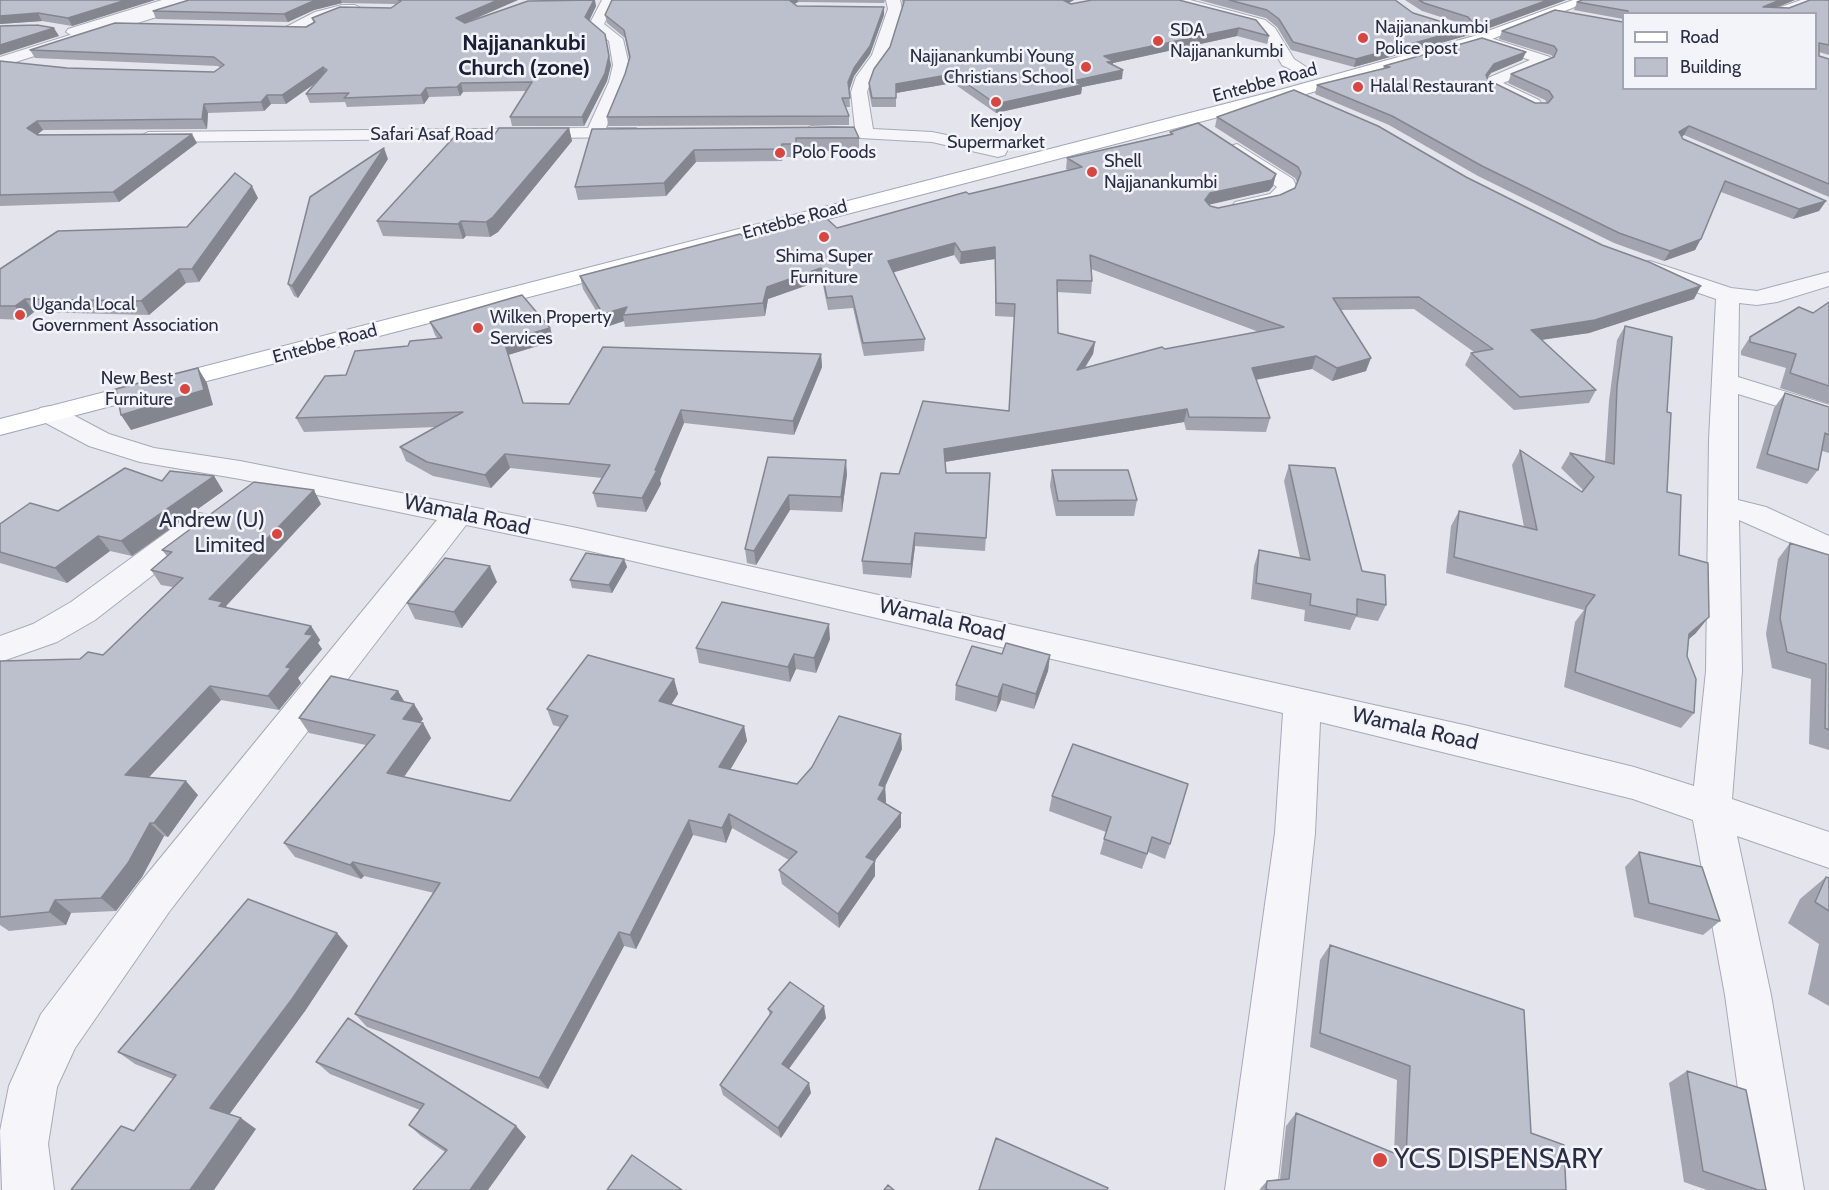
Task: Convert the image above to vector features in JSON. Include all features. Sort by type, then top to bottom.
[{"type":"main road","name":"Entebbe Road","points":[[0,427],[1293,92],[1479,39],[1553,7]]},
{"type":"main road","name":"Entebbe Road","points":[[466,286],[1306,72],[1491,22],[1553,7],[1582,8]]},
{"type":"street","points":[[0,62],[176,0]]},
{"type":"street","points":[[52,29],[81,33],[118,25],[195,0]]},
{"type":"street","points":[[589,0],[599,0]]},
{"type":"street","points":[[594,134],[617,82],[621,65],[616,39],[596,26],[609,0]]},
{"type":"street","points":[[1174,0],[1260,23],[1270,31],[1288,62],[1306,72]]},
{"type":"street","points":[[1775,12],[1816,0]]},
{"type":"street","points":[[865,132],[859,92],[864,77],[880,54],[891,6]]},
{"type":"street","points":[[309,29],[284,28],[342,9],[373,9]]},
{"type":"street","points":[[118,25],[163,27]]},
{"type":"street","points":[[1479,39],[1544,60],[1498,78],[1493,85],[1538,106]]},
{"type":"street","points":[[0,62],[40,66]]},
{"type":"street","points":[[1293,92],[1321,105]]},
{"type":"street","points":[[1188,118],[1286,183],[1287,188],[1277,198],[1226,209]]},
{"type":"street","points":[[790,131],[865,132],[932,137],[998,151]]},
{"type":"street","name":"Safari Asaf Road","points":[[134,137],[652,133]]},
{"type":"street","points":[[1628,260],[1728,295],[1757,298],[1776,295],[1829,279]]},
{"type":"street","points":[[1728,295],[1723,506],[1724,671],[1711,808],[1748,995],[1778,1190]]},
{"type":"street","points":[[1725,381],[1829,414]]},
{"type":"street","name":"Wamala Road","points":[[50,414],[90,436],[150,456],[459,513],[1302,702],[1634,783],[1829,850]]},
{"type":"street","points":[[0,649],[45,633],[83,611],[267,476]]},
{"type":"street","points":[[1723,506],[1755,514],[1829,549]]},
{"type":"street","points":[[28,1190],[23,1144],[33,1086],[58,1031],[154,898],[459,513]]},
{"type":"street","points":[[1251,1190],[1294,844],[1302,702]]},
{"type":"building","points":[[0,0],[126,0],[68,18],[38,13],[0,16]]},
{"type":"building","points":[[189,0],[320,0],[284,14],[153,11]]},
{"type":"building","points":[[398,0],[498,0],[456,18],[465,23],[528,1],[594,0],[585,17],[605,34],[609,56],[605,73],[582,117],[510,117],[532,82],[461,83],[457,87],[426,88],[421,95],[344,98],[349,93],[306,94],[327,70],[323,67],[282,95],[267,95],[261,102],[204,104],[202,119],[37,121],[27,128],[38,135],[192,134],[113,192],[0,195],[0,61],[67,68],[214,72],[224,65],[214,57],[30,50],[115,23],[306,27],[315,22],[312,18],[340,7],[391,8],[401,1]]},
{"type":"building","points":[[612,0],[789,0],[797,6],[884,7],[870,46],[854,68],[848,82],[850,98],[842,98],[849,116],[607,117],[630,57],[624,30],[605,15]]},
{"type":"building","points":[[904,0],[1063,0],[1071,4],[1092,0],[1179,0],[1256,20],[1269,36],[1239,28],[1104,56],[1113,61],[1107,62],[1123,70],[1073,81],[1082,85],[996,104],[953,74],[896,84],[896,98],[872,98],[869,83],[874,69],[890,47]]},
{"type":"building","points":[[1229,0],[1395,0],[1413,13],[1462,28],[1472,22],[1468,17],[1419,0],[1548,0],[1476,26],[1356,59],[1293,42],[1279,19],[1267,10]]},
{"type":"building","points":[[1582,0],[1780,0],[1763,7],[1789,8],[1810,0],[1829,0],[1829,45],[1819,43],[1819,56],[1829,59],[1829,184],[1689,126],[1679,132],[1683,139],[1826,201],[1799,209],[1725,181],[1701,239],[1670,251],[1619,233],[1482,166],[1392,116],[1317,85],[1390,67],[1384,66],[1482,38],[1526,52],[1494,64],[1486,75],[1488,80],[1535,103],[1548,103],[1553,97],[1549,91],[1511,74],[1554,57],[1557,50],[1554,46],[1502,31],[1555,10],[1622,22],[1622,90],[1817,90],[1817,12],[1628,12],[1577,2]]},
{"type":"building","points":[[37,25],[54,28],[0,45],[0,26]]},
{"type":"building","points":[[1294,90],[1378,126],[1466,177],[1602,245],[1649,262],[1701,286],[1595,320],[1531,330],[1596,390],[1520,397],[1471,353],[1493,349],[1419,297],[1333,298],[1371,358],[1337,368],[1316,356],[1252,368],[1270,418],[1189,417],[1187,409],[944,449],[946,473],[990,473],[986,538],[915,533],[911,564],[862,561],[881,473],[899,474],[923,401],[1009,411],[1015,304],[996,303],[995,247],[961,252],[955,243],[888,261],[925,339],[863,343],[852,296],[827,298],[821,268],[767,287],[763,303],[623,315],[627,307],[603,314],[580,276],[740,234],[743,236],[825,217],[837,228],[966,192],[969,194],[1082,167],[1067,158],[1173,134],[1170,132],[1198,123],[1276,174],[1272,180],[1210,193],[1205,200],[1210,206],[1218,208],[1280,195],[1295,188],[1301,173],[1298,167],[1217,117]],"holes":[[[1090,255],[1284,327],[1165,349],[1162,347],[1077,370],[1095,342],[1058,333],[1057,280],[1092,281]]]},
{"type":"building","points":[[854,127],[859,138],[796,138],[796,144],[782,144],[781,149],[694,150],[664,183],[575,187],[592,129]]},
{"type":"building","points":[[499,128],[569,128],[493,217],[486,222],[461,221],[458,224],[377,221],[455,136],[493,137]]},
{"type":"building","points":[[384,148],[292,286],[288,284],[310,197]]},
{"type":"building","points":[[235,173],[252,186],[192,269],[179,269],[141,301],[25,299],[15,306],[0,306],[0,269],[58,231],[187,227]]},
{"type":"building","points":[[522,295],[550,328],[504,341],[523,403],[569,404],[603,347],[821,354],[793,421],[681,410],[655,470],[657,470],[642,498],[593,493],[610,465],[505,454],[485,475],[427,462],[400,447],[463,412],[296,418],[325,376],[346,375],[355,351],[408,346],[410,341],[442,338],[430,322]]},
{"type":"building","points":[[1829,302],[1829,386],[1790,373],[1796,354],[1750,342],[1750,337],[1799,307],[1813,313]]},
{"type":"building","points":[[1625,326],[1672,337],[1667,412],[1671,413],[1667,492],[1681,495],[1679,555],[1708,563],[1709,617],[1689,634],[1687,656],[1696,679],[1694,713],[1575,672],[1586,607],[1595,595],[1454,557],[1459,511],[1537,530],[1520,450],[1582,492],[1594,477],[1570,453],[1614,464],[1617,386]]},
{"type":"building","points":[[198,368],[204,390],[121,415],[116,389]]},
{"type":"building","points":[[1785,393],[1829,407],[1829,435],[1825,433],[1818,470],[1767,454]]},
{"type":"building","points":[[768,457],[846,460],[841,497],[789,495],[754,551],[745,549]]},
{"type":"building","points":[[1289,465],[1335,468],[1362,571],[1385,575],[1386,605],[1357,599],[1357,615],[1310,605],[1311,594],[1256,583],[1259,550],[1310,560]]},
{"type":"building","points":[[125,468],[162,481],[170,471],[214,476],[121,541],[98,536],[55,568],[0,552],[0,524],[30,503],[58,511]]},
{"type":"building","points":[[1052,470],[1128,470],[1137,500],[1058,501]]},
{"type":"building","points":[[254,482],[314,490],[209,599],[223,602],[219,606],[311,626],[305,634],[313,635],[286,667],[291,668],[268,696],[210,686],[125,775],[186,781],[154,823],[150,823],[128,863],[101,898],[55,900],[49,912],[0,917],[0,661],[80,659],[88,652],[103,655],[183,578],[151,570],[172,552],[162,550]]},
{"type":"building","points":[[1790,543],[1829,555],[1829,730],[1825,728],[1826,664],[1787,652],[1780,618]]},
{"type":"building","points":[[586,553],[624,559],[609,585],[570,580]]},
{"type":"building","points":[[445,558],[490,566],[454,612],[407,603]]},
{"type":"building","points":[[722,602],[829,624],[814,658],[794,654],[788,667],[696,648]]},
{"type":"building","points":[[1006,643],[1050,655],[1036,694],[1003,684],[998,697],[956,685],[972,646],[1002,654]]},
{"type":"building","points":[[588,655],[674,679],[659,701],[744,726],[719,767],[797,784],[812,767],[839,716],[901,734],[879,785],[885,787],[878,799],[901,813],[866,857],[875,861],[838,914],[779,870],[797,852],[729,814],[722,828],[689,820],[630,935],[619,932],[539,1078],[355,1014],[440,883],[353,862],[350,865],[284,843],[375,735],[299,718],[331,676],[398,691],[391,699],[414,704],[403,719],[423,723],[387,773],[510,801],[568,716],[547,709]]},
{"type":"building","points":[[1073,744],[1188,784],[1170,844],[1152,837],[1147,854],[1104,839],[1111,817],[1052,796]]},
{"type":"building","points":[[1639,852],[1702,867],[1720,921],[1649,903]]},
{"type":"building","points":[[1826,877],[1829,878],[1829,911],[1815,902]]},
{"type":"building","points":[[248,899],[337,933],[292,999],[210,1108],[241,1118],[190,1190],[71,1190],[121,1126],[134,1131],[176,1075],[118,1052]]},
{"type":"building","points":[[1330,945],[1524,1010],[1531,1133],[1564,1145],[1566,1190],[1266,1189],[1267,1181],[1289,1179],[1296,1113],[1406,1158],[1410,1066],[1320,1033]]},
{"type":"building","points":[[790,982],[824,1006],[782,1064],[809,1083],[778,1128],[720,1085],[772,1012],[768,1009]]},
{"type":"building","points":[[348,1018],[516,1126],[470,1190],[413,1190],[447,1150],[409,1125],[424,1104],[316,1062]]},
{"type":"building","points":[[1687,1071],[1746,1090],[1766,1190],[1758,1190],[1703,1171]]},
{"type":"building","points":[[996,1138],[1108,1188],[1107,1190],[979,1190]]},
{"type":"building","points":[[632,1155],[682,1190],[607,1190]]},
{"type":"building","points":[[888,1185],[894,1190],[884,1190]]},
{"type":"place","name":"Najjanankumbi Police post","points":[[1363,38]]},
{"type":"place","name":"SDA Najjanankumbi","points":[[1158,41]]},
{"type":"place","name":"Najjanankumbi Young Christians School","points":[[1086,67]]},
{"type":"place","name":"Halal Restaurant","points":[[1358,87]]},
{"type":"place","name":"Kenjoy Supermarket","points":[[996,102]]},
{"type":"place","name":"Polo Foods","points":[[780,153]]},
{"type":"place","name":"Shell Najjanankumbi","points":[[1092,172]]},
{"type":"place","name":"Shima Super Furniture","points":[[824,237]]},
{"type":"place","name":"Uganda Local Government Association","points":[[20,315]]},
{"type":"place","name":"Wilken Property Services","points":[[478,328]]},
{"type":"place","name":"New Best Furniture","points":[[185,389]]},
{"type":"place","name":"Andrew (U) Limited","points":[[277,534]]},
{"type":"place","name":"YCS DISPENSARY","points":[[1380,1160]]},
{"type":"district","name":"Najjanankubi Church (zone)","points":[[524,56]]}]
